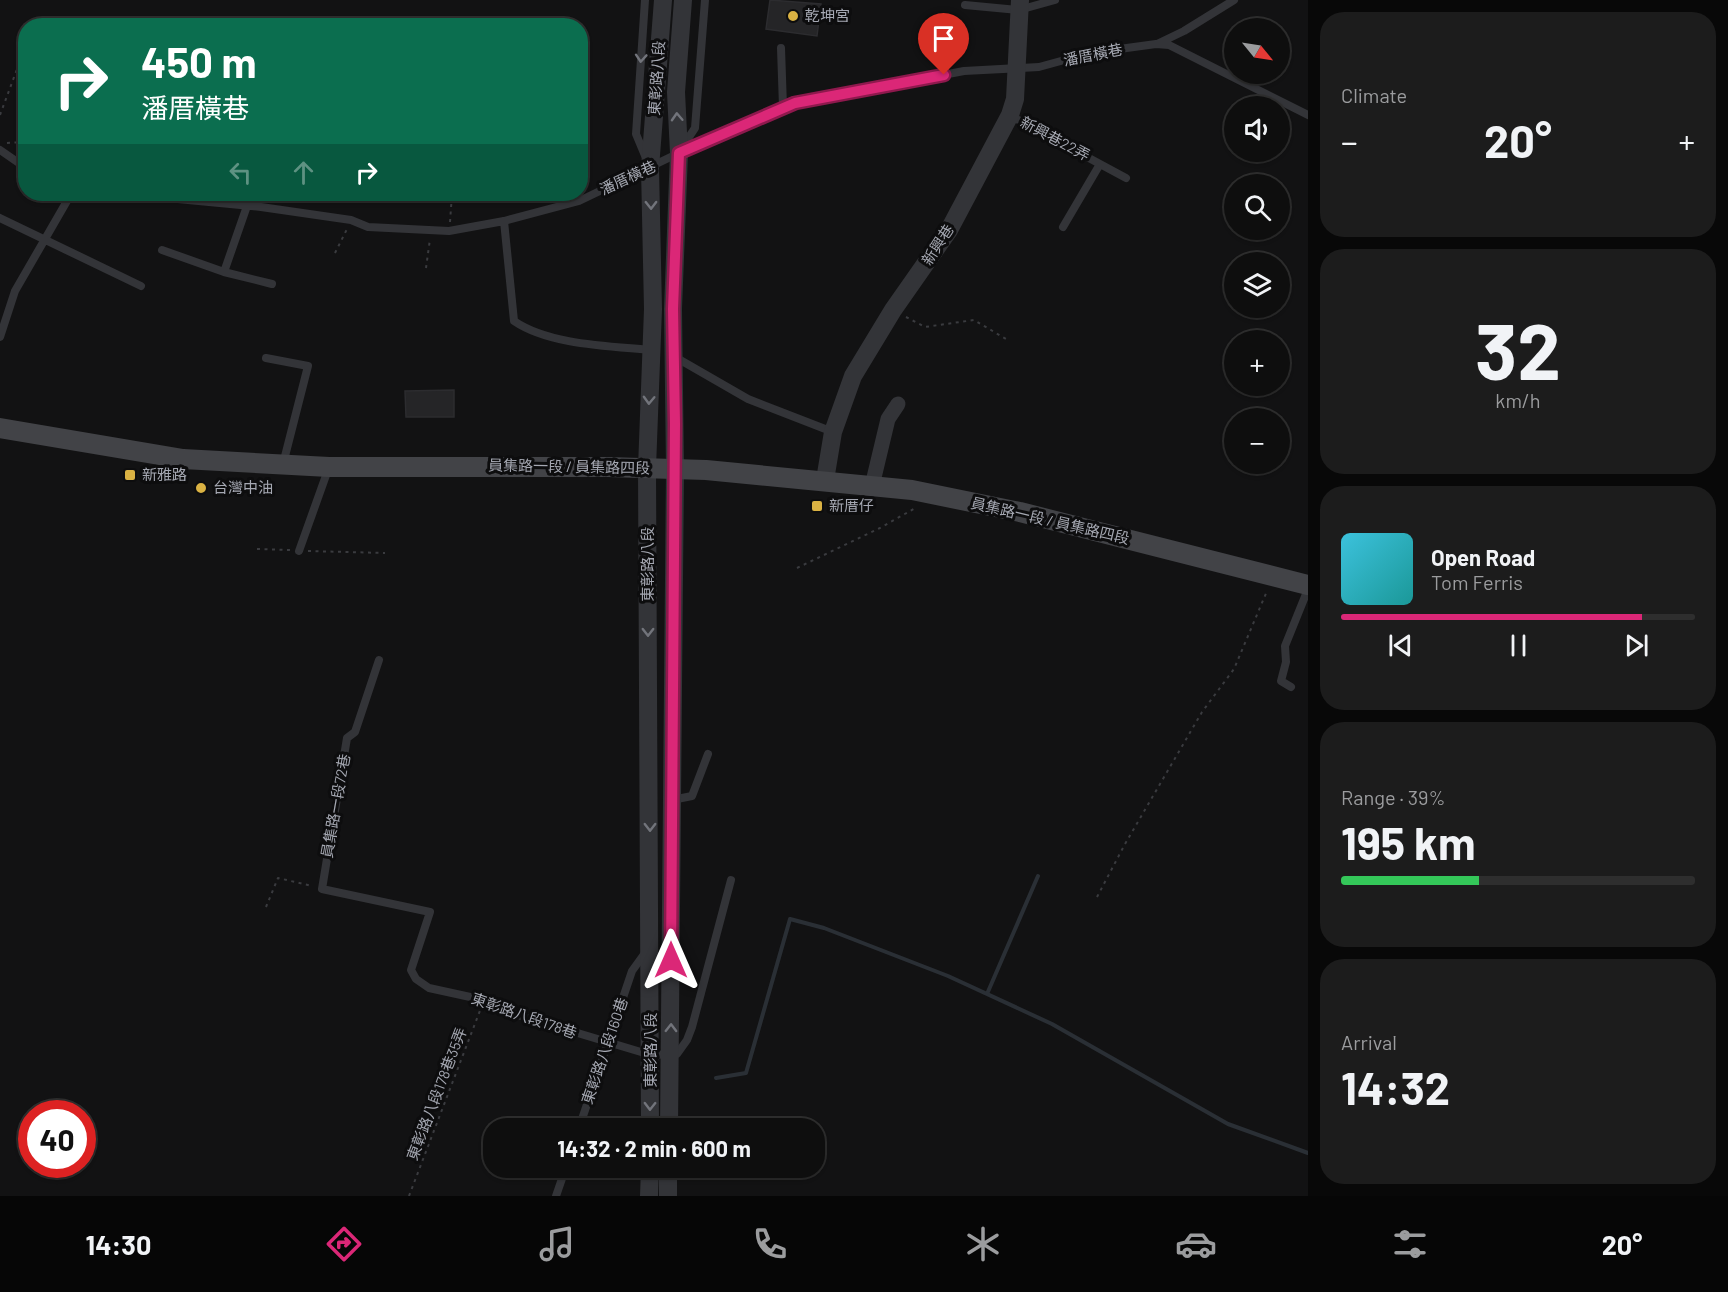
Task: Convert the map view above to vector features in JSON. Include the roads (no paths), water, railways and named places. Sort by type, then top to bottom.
[{"type":"main road","name":"員集路一段 / 員集路四段","points":[[0,428],[183,459],[329,467],[647,468],[825,480],[936,495],[1020,512],[1308,587]]},
{"type":"street","name":"東彰路八段","points":[[650,1118],[647,468],[651,351],[650,168],[663,0]]},
{"type":"street","name":"東彰路八段","points":[[669,1118],[675,469],[673,309],[679,153],[676,92],[683,0]]},
{"type":"street","name":"新興巷","points":[[825,480],[833,432],[853,376],[893,310],[949,230],[1010,115],[1015,99],[1020,5]]},
{"type":"street","points":[[872,486],[888,419],[898,404]]},
{"type":"street","points":[[649,1196],[650,1178]]},
{"type":"street","points":[[668,1178],[668,1196]]},
{"type":"lane","points":[[645,0],[636,134],[650,168]]},
{"type":"lane","points":[[679,153],[695,128],[705,0]]},
{"type":"lane","points":[[965,5],[1020,5],[1055,0]]},
{"type":"lane","name":"潘厝橫巷","points":[[1156,44],[1234,0]]},
{"type":"lane","name":"潘厝橫巷","points":[[588,197],[783,107],[964,71],[1039,67],[1090,53],[1156,44],[1169,45],[1308,115]]},
{"type":"lane","points":[[781,48],[783,107]]},
{"type":"lane","name":"新興巷22弄","points":[[1010,115],[1126,178]]},
{"type":"lane","points":[[0,148],[18,162]]},
{"type":"lane","name":"新興巷22弄","points":[[1063,227],[1100,164]]},
{"type":"lane","points":[[0,337],[15,291],[67,201]]},
{"type":"lane","name":"潘厝橫巷","points":[[196,201],[351,220],[368,227],[449,231],[504,221],[579,201]]},
{"type":"lane","points":[[224,272],[247,206]]},
{"type":"lane","points":[[0,218],[141,286]]},
{"type":"lane","points":[[504,221],[514,321],[541,334],[592,344],[651,351]]},
{"type":"lane","points":[[162,250],[224,272],[272,284]]},
{"type":"lane","points":[[675,357],[748,399],[833,432]]},
{"type":"lane","points":[[266,358],[309,366],[283,464]]},
{"type":"lane","points":[[299,551],[329,467]]},
{"type":"lane","points":[[1291,687],[1281,681],[1286,662],[1284,649],[1308,587]]},
{"type":"lane","name":"員集路一段72巷","points":[[321,889],[347,738],[355,732],[380,660]]},
{"type":"lane","points":[[672,800],[692,796],[708,754]]},
{"type":"lane","points":[[670,1055],[677,1054],[687,1040],[692,1027],[732,880]]},
{"type":"lane","name":"東彰路八段178巷","points":[[321,889],[429,912],[411,970],[416,979],[429,988],[484,1000],[513,1014],[607,1043],[651,1055],[670,1055]]},
{"type":"lane","name":"東彰路八段160巷","points":[[582,1118],[632,971],[651,944]]},
{"type":"lane","points":[[556,1196],[562,1178]]},
{"type":"waterway","points":[[987,994],[1038,876]]},
{"type":"waterway","points":[[716,1078],[746,1073],[790,919],[824,928],[948,976],[1052,1024],[1228,1124],[1308,1153]]},
{"type":"place","name":"乾坤宮","points":[[793,16]]},
{"type":"place","name":"新雅路","points":[[130,475]]},
{"type":"place","name":"台灣中油","points":[[201,488]]},
{"type":"place","name":"新厝仔","points":[[817,506]]}]
